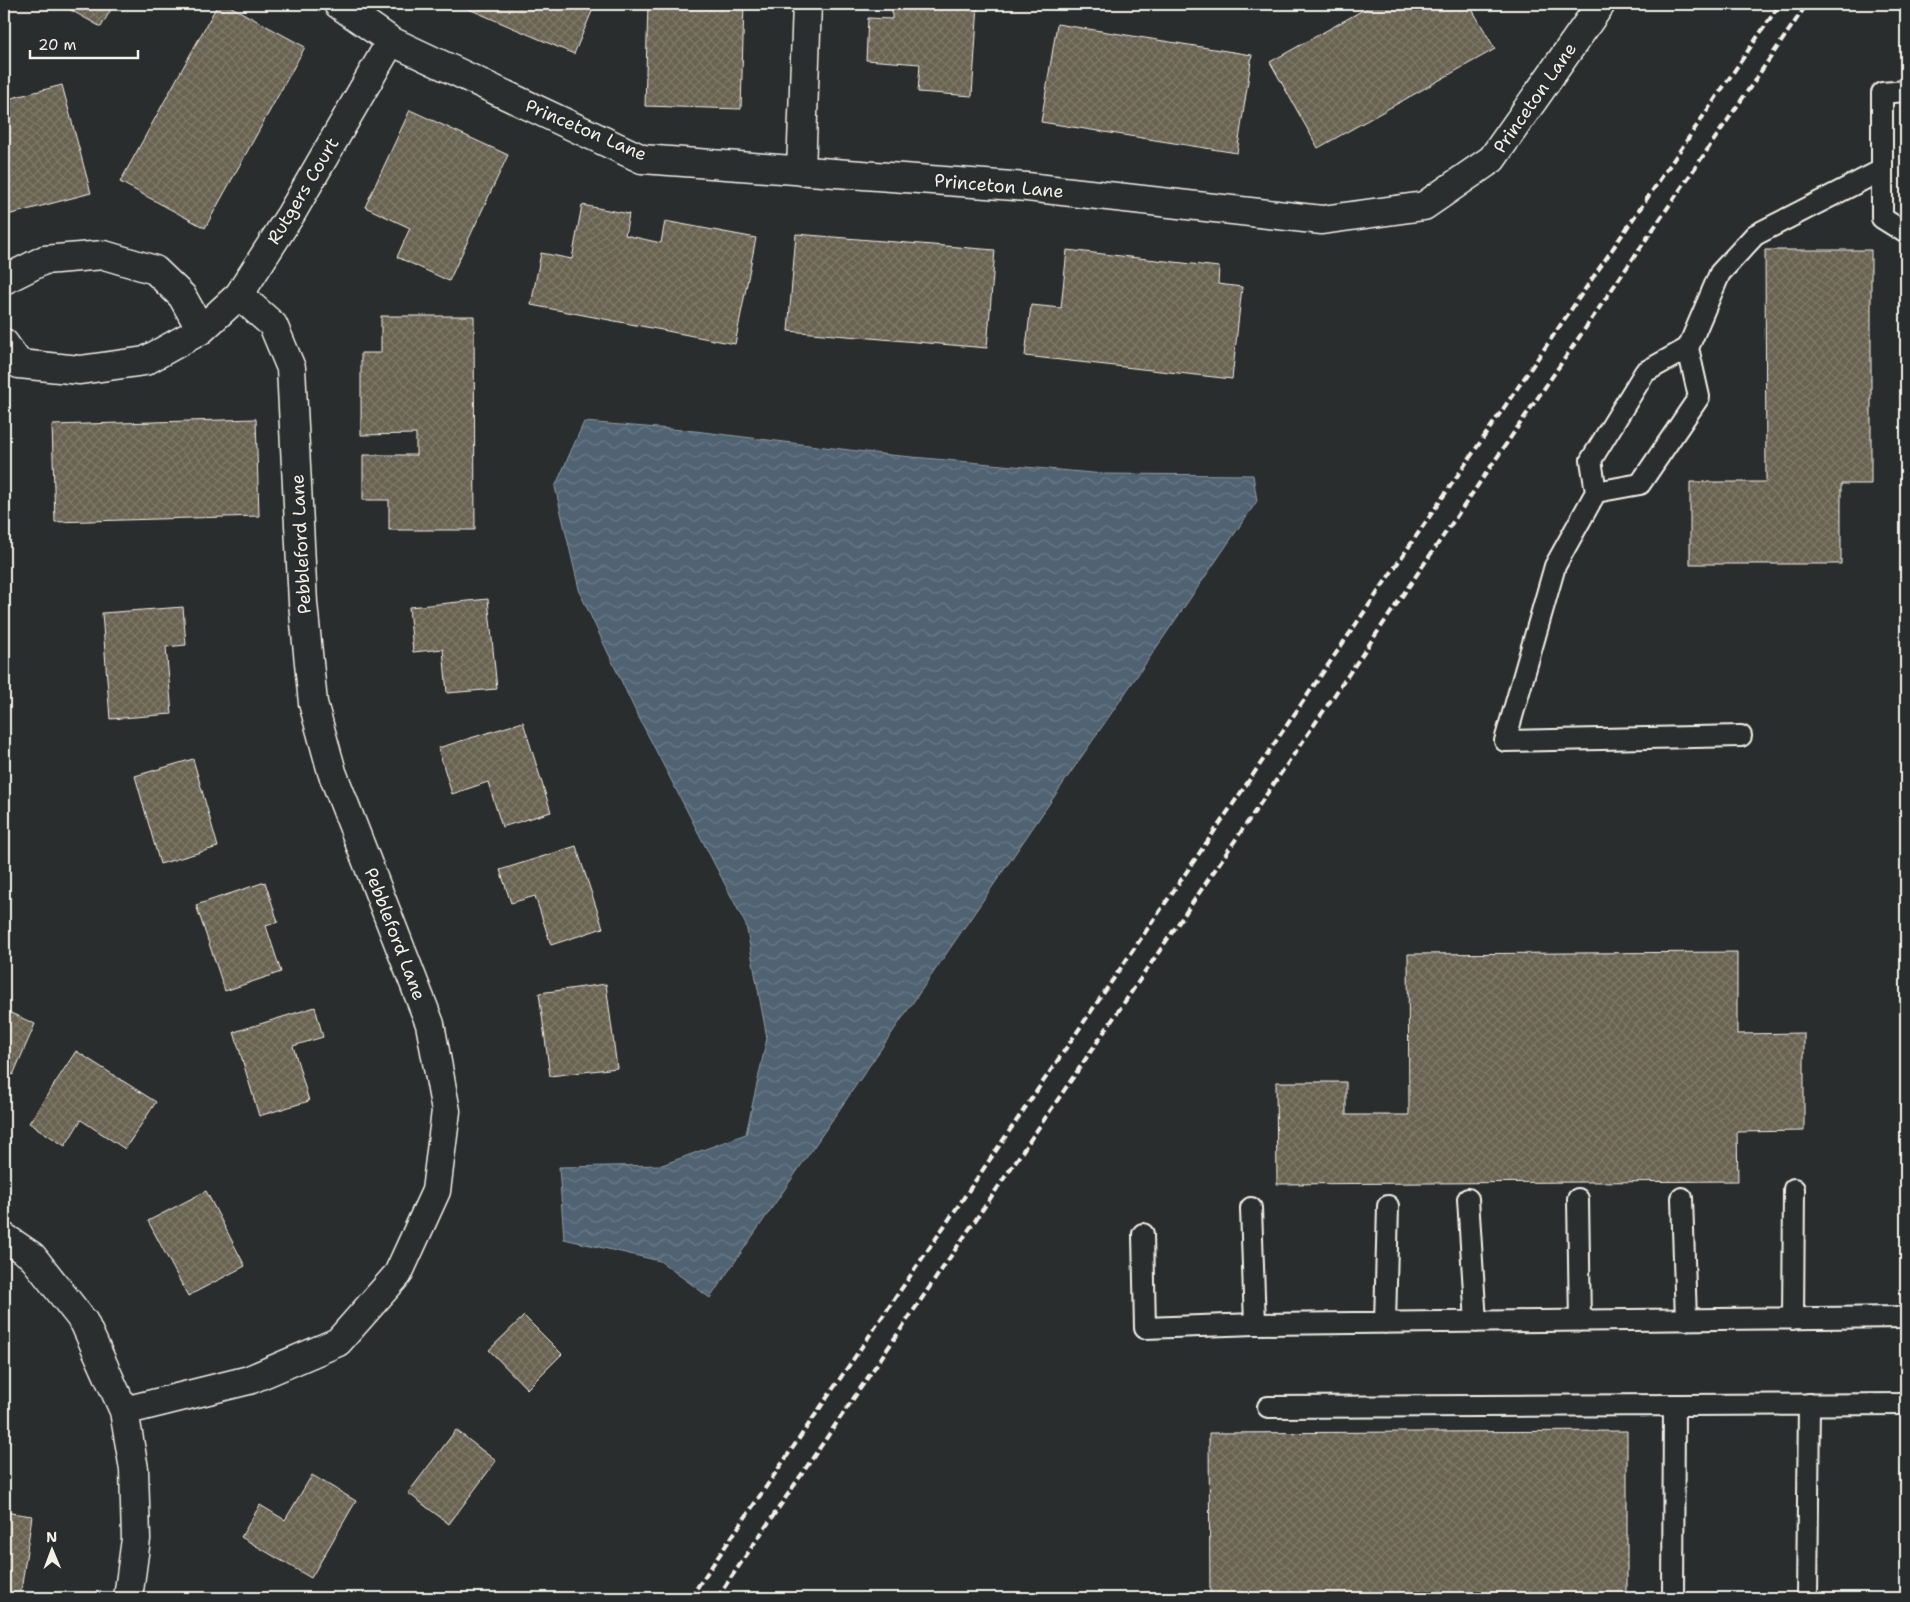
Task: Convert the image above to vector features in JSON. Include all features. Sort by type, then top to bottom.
[{"type":"street","name":"Princeton Lane","points":[[338,4],[391,41],[642,159],[1027,187],[1322,220],[1424,206],[1492,159],[1601,4]]},
{"type":"street","points":[[801,171],[807,4]]},
{"type":"street","name":"Rutgers Court","points":[[4,343],[19,364],[80,370],[145,361],[201,330],[239,295],[291,214],[391,41]]},
{"type":"street","points":[[4,280],[44,260],[104,255],[154,270],[182,296],[201,330]]},
{"type":"street","name":"Pebbleford Lane","points":[[124,1411],[249,1380],[338,1342],[398,1274],[402,1266],[436,1191],[446,1110],[430,1024],[332,772],[313,703],[304,603],[291,368],[273,324],[239,295]]},
{"type":"street","points":[[4,1237],[32,1256],[84,1322],[124,1411],[134,1469],[136,1538],[128,1598]]},
{"type":"lane","points":[[1906,91],[1882,94],[1882,218],[1906,233]]},
{"type":"lane","points":[[1596,492],[1640,484],[1699,397],[1688,348],[1720,273],[1755,235],[1882,170]]},
{"type":"lane","points":[[1688,348],[1645,372],[1591,460],[1596,492],[1555,566],[1505,741],[1741,736]]},
{"type":"lane","points":[[1794,1189],[1794,1319]]},
{"type":"lane","points":[[1682,1198],[1686,1320]]},
{"type":"lane","points":[[1468,1199],[1476,1322]]},
{"type":"lane","points":[[1578,1199],[1580,1321]]},
{"type":"lane","points":[[1386,1323],[1388,1206]]},
{"type":"lane","points":[[1252,1208],[1255,1324]]},
{"type":"lane","points":[[1144,1234],[1145,1328],[1255,1324],[1906,1317]]},
{"type":"lane","points":[[1807,1598],[1809,1404]]},
{"type":"lane","points":[[1268,1406],[1906,1404]]},
{"type":"lane","points":[[1673,1598],[1674,1405]]},
{"type":"water","points":[[584,422],[695,431],[890,455],[1104,474],[1253,475],[1257,501],[710,1298],[660,1261],[564,1239],[559,1167],[662,1165],[746,1134],[767,1038],[746,925],[635,710],[580,593],[555,487]]},
{"type":"building","points":[[60,4],[114,4],[101,27]]},
{"type":"building","points":[[218,4],[226,4],[305,47],[205,228],[120,182]]},
{"type":"building","points":[[457,4],[595,4],[574,54]]},
{"type":"building","points":[[648,4],[744,4],[741,109],[645,106]]},
{"type":"building","points":[[892,4],[978,4],[972,96],[918,92],[920,64],[866,60],[868,18],[892,19]]},
{"type":"building","points":[[1374,4],[1469,4],[1495,49],[1318,148],[1270,62]]},
{"type":"building","points":[[1057,24],[1252,55],[1237,153],[1041,122]]},
{"type":"building","points":[[62,85],[91,193],[4,216],[4,100]]},
{"type":"building","points":[[410,110],[508,155],[449,281],[397,257],[410,228],[365,207]]},
{"type":"building","points":[[582,205],[629,214],[625,235],[661,243],[665,221],[756,238],[735,344],[531,305],[541,253],[572,259]]},
{"type":"building","points":[[796,234],[995,250],[987,348],[788,331]]},
{"type":"building","points":[[1067,250],[1219,267],[1218,284],[1242,287],[1232,379],[1025,356],[1031,305],[1061,308]]},
{"type":"building","points":[[1765,250],[1871,250],[1871,484],[1841,484],[1841,564],[1690,564],[1690,482],[1766,482]]},
{"type":"building","points":[[381,316],[474,316],[475,530],[389,530],[389,500],[363,500],[363,455],[416,455],[416,434],[361,435],[361,353],[381,353]]},
{"type":"building","points":[[256,419],[259,516],[55,522],[52,425]]},
{"type":"building","points":[[488,599],[497,689],[447,693],[443,649],[413,652],[409,607]]},
{"type":"building","points":[[183,607],[186,645],[166,647],[172,714],[110,719],[102,613]]},
{"type":"building","points":[[523,722],[551,812],[502,827],[488,782],[452,794],[438,748]]},
{"type":"building","points":[[193,759],[218,847],[160,864],[135,776]]},
{"type":"building","points":[[576,846],[603,928],[551,945],[535,896],[511,903],[500,870]]},
{"type":"building","points":[[265,882],[278,922],[266,926],[281,972],[225,991],[196,905]]},
{"type":"building","points":[[1737,952],[1737,1034],[1804,1033],[1804,1131],[1737,1132],[1738,1181],[1277,1184],[1276,1082],[1346,1082],[1346,1115],[1409,1115],[1408,954]]},
{"type":"building","points":[[606,984],[617,1068],[550,1076],[539,993]]},
{"type":"building","points":[[315,1007],[323,1037],[293,1046],[309,1101],[259,1116],[234,1032]]},
{"type":"building","points":[[4,1010],[35,1024],[13,1075],[4,1071]]},
{"type":"building","points":[[76,1051],[156,1102],[125,1149],[81,1120],[65,1146],[29,1123]]},
{"type":"building","points":[[206,1191],[245,1266],[188,1296],[148,1221]]},
{"type":"building","points":[[524,1316],[562,1354],[527,1389],[489,1350]]},
{"type":"building","points":[[456,1430],[496,1461],[449,1524],[408,1493]]},
{"type":"building","points":[[1627,1431],[1627,1598],[1210,1598],[1209,1433]]},
{"type":"building","points":[[312,1475],[356,1501],[311,1578],[241,1537],[260,1505],[285,1520]]},
{"type":"building","points":[[4,1512],[32,1516],[20,1598],[4,1598]]},
{"type":"railway","points":[[690,1598],[1780,4]]},
{"type":"railway","points":[[717,1598],[1807,4]]}]
